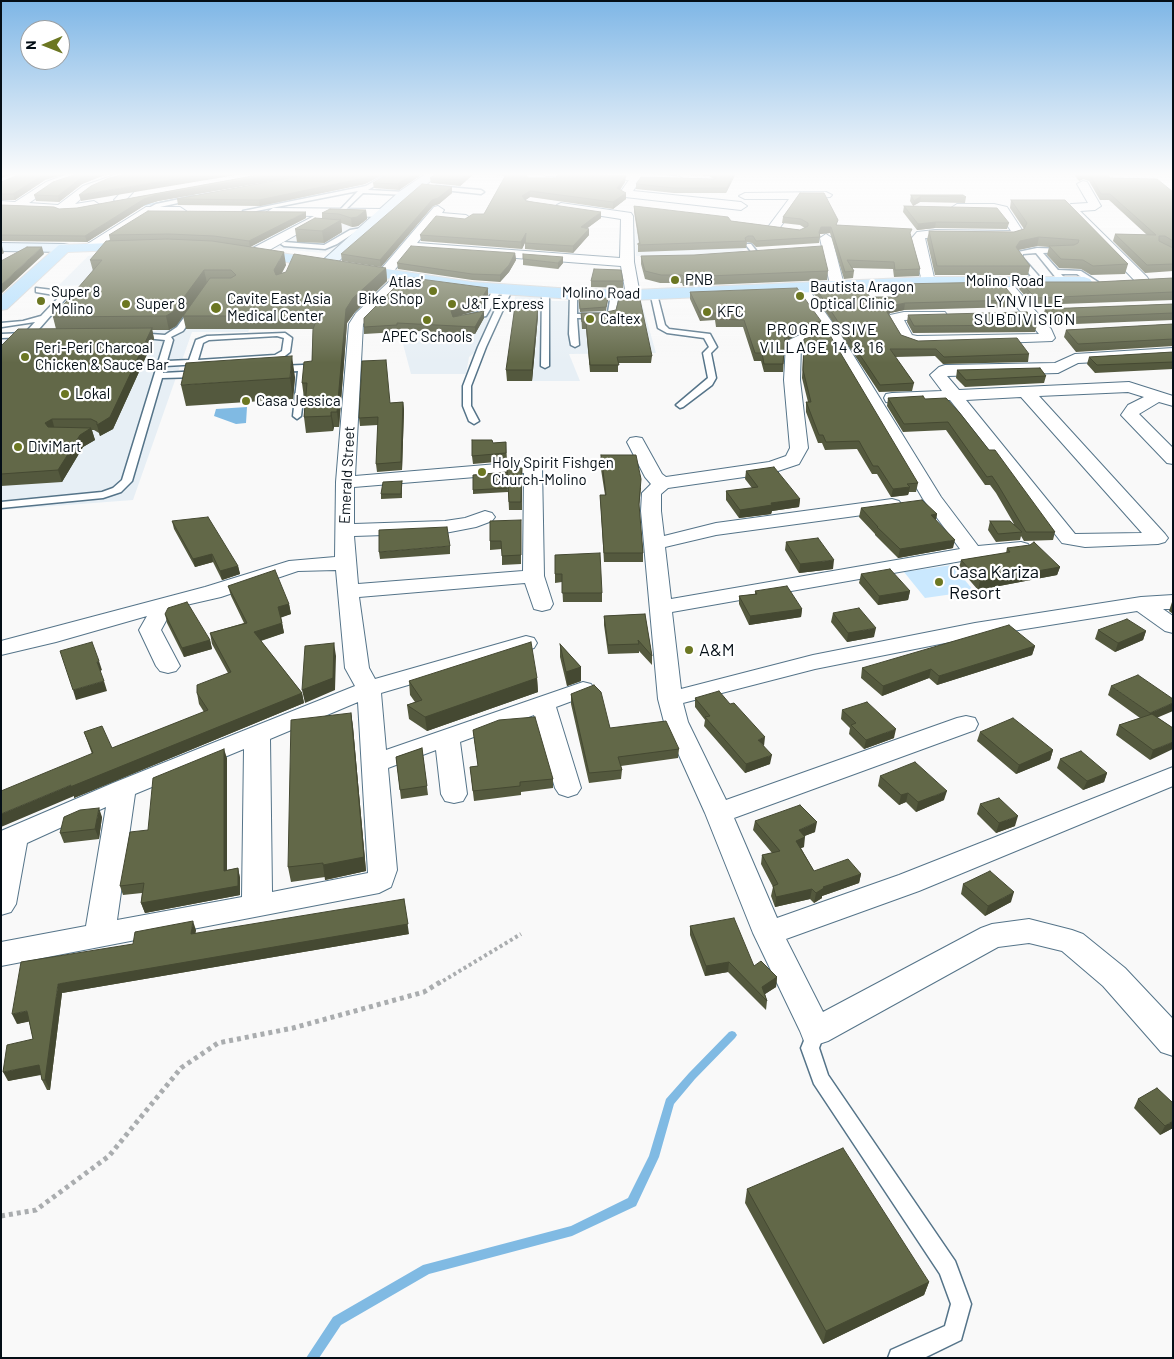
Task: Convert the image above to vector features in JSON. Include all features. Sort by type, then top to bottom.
[{"type":"main road","points":[[327,264],[359,236]]},
{"type":"main road","points":[[1,247],[87,248],[155,246]]},
{"type":"main road","points":[[1,305],[64,248]]},
{"type":"main road","points":[[5,331],[39,290],[87,248]]},
{"type":"main road","name":"Molino Road","points":[[230,250],[254,253],[292,263],[327,264],[383,275],[503,290],[573,294],[633,295],[928,282],[1040,282],[1060,277],[1094,282],[1149,280]]},
{"type":"street","points":[[87,248],[105,236]]},
{"type":"street","points":[[254,253],[287,236]]},
{"type":"street","points":[[383,275],[417,236]]},
{"type":"street","points":[[629,236],[633,295]]},
{"type":"street","points":[[920,236],[917,239],[928,282]]},
{"type":"street","points":[[1102,236],[1149,280]]},
{"type":"street","points":[[824,245],[837,285]]},
{"type":"street","points":[[409,246],[631,259]]},
{"type":"street","points":[[1,262],[26,247]]},
{"type":"street","points":[[735,254],[756,250]]},
{"type":"street","name":"Emerald Street","points":[[369,689],[356,668],[344,530],[345,482],[356,324],[361,316],[402,277]]},
{"type":"street","points":[[952,314],[894,318],[906,338],[917,341],[1046,338],[1051,332],[1029,312],[1003,282]]},
{"type":"street","points":[[800,287],[832,332],[933,499],[973,553]]},
{"type":"street","points":[[1010,313],[1047,310]]},
{"type":"street","points":[[832,332],[807,337],[794,343],[792,380],[799,448],[792,460],[772,467],[662,483],[652,493],[651,511],[670,699],[676,722],[719,813],[768,932],[816,1031],[992,936],[1029,932],[1072,942],[1114,977],[1173,1042]]},
{"type":"street","points":[[1166,538],[1085,541],[1069,539],[938,375],[941,371],[1058,368],[1075,359],[1173,353]]},
{"type":"street","points":[[874,399],[1129,387],[1165,398]]},
{"type":"street","points":[[1026,392],[1166,538]]},
{"type":"street","points":[[1165,398],[1134,409],[1130,415],[1173,459]]},
{"type":"street","points":[[636,442],[654,477],[662,483]]},
{"type":"street","points":[[345,482],[533,467],[533,576],[542,604]]},
{"type":"street","points":[[654,544],[716,529],[933,499]]},
{"type":"street","points":[[344,530],[445,527],[469,523],[486,517]]},
{"type":"street","points":[[661,607],[973,553],[1021,548]]},
{"type":"street","points":[[1,648],[213,592],[296,565],[346,564]]},
{"type":"street","points":[[348,591],[533,576]]},
{"type":"street","points":[[670,699],[813,662],[975,630],[1141,604],[1173,602]]},
{"type":"street","points":[[165,604],[150,630],[168,666]]},
{"type":"street","points":[[1141,604],[1173,626]]},
{"type":"street","points":[[1,904],[7,841],[122,789],[256,733],[369,689],[526,643]]},
{"type":"street","points":[[1,954],[369,885],[380,878],[383,870],[369,689]]},
{"type":"street","points":[[375,762],[583,689]]},
{"type":"street","points":[[544,703],[568,788]]},
{"type":"street","points":[[719,813],[966,724]]},
{"type":"street","points":[[256,733],[257,906]]},
{"type":"street","points":[[446,737],[454,794]]},
{"type":"street","points":[[768,932],[908,883],[1173,776]]},
{"type":"street","points":[[100,935],[122,789]]},
{"type":"lane","points":[[297,236],[284,244],[325,247],[345,236]]},
{"type":"lane","points":[[1037,250],[1060,277]]},
{"type":"lane","points":[[1040,282],[1019,257],[1020,253],[1037,250],[1072,250]]},
{"type":"lane","points":[[27,335],[64,296],[61,293],[39,290]]},
{"type":"lane","points":[[456,320],[483,314],[503,290]]},
{"type":"lane","points":[[474,421],[467,406],[467,386],[503,290]]},
{"type":"lane","points":[[544,292],[545,366]]},
{"type":"lane","points":[[573,294],[574,345]]},
{"type":"lane","points":[[573,316],[602,316],[612,313],[615,294]]},
{"type":"lane","points":[[653,294],[660,326],[667,331],[706,336],[713,347],[707,353],[712,378],[710,383],[680,405]]},
{"type":"lane","points":[[131,335],[159,335],[166,337],[180,330],[200,301]]},
{"type":"lane","points":[[5,331],[23,323],[45,317]]},
{"type":"lane","points":[[5,331],[36,335]]},
{"type":"lane","points":[[5,331],[6,345]]},
{"type":"lane","points":[[161,364],[278,357],[286,352],[288,338],[285,335],[277,334],[206,338],[199,342],[193,362]]},
{"type":"lane","points":[[1,505],[103,495],[117,490],[127,481],[169,340],[166,337]]},
{"type":"lane","points":[[264,370],[303,368],[297,416]]},
{"type":"lane","points":[[157,376],[206,373]]},
{"type":"lane","points":[[816,1031],[810,1048],[820,1078],[948,1268],[961,1304],[954,1333],[899,1358]]},
{"type":"path","points":[[1,1216],[36,1210],[109,1156],[180,1068],[218,1043],[293,1028],[424,992],[521,934]]},
{"type":"shaded area","points":[[227,236],[356,236],[339,250],[321,253],[222,243]]},
{"type":"shaded area","points":[[635,236],[693,236],[753,244],[739,253],[694,256],[636,256]]},
{"type":"shaded area","points":[[100,254],[138,284],[58,286],[88,256]]},
{"type":"shaded area","points":[[194,274],[274,286],[248,332],[192,332],[133,500],[1,510],[1,344],[14,331],[156,331]]},
{"type":"shaded area","points":[[467,293],[503,296],[484,345],[469,357],[466,374],[411,374],[399,329],[438,333]]},
{"type":"shaded area","points":[[515,296],[550,298],[552,301],[641,300],[656,353],[569,354],[580,381],[507,381]]},
{"type":"shaded area","name":"Casa Kariza Resort","points":[[952,565],[974,591],[925,598],[904,572]]},
{"type":"water","points":[[247,407],[246,423],[236,424],[214,416],[216,409]]},
{"type":"building","points":[[217,236],[258,236],[249,241]]},
{"type":"building","points":[[361,236],[400,236],[380,260],[341,254]]},
{"type":"building","points":[[440,236],[524,236],[521,242]]},
{"type":"building","points":[[526,236],[582,236],[573,246],[525,243]]},
{"type":"building","points":[[639,236],[747,236],[745,238],[746,241],[638,245],[638,243],[640,244]]},
{"type":"building","points":[[753,236],[820,237],[756,241]]},
{"type":"building","points":[[834,236],[911,236],[920,269],[895,270],[894,262],[847,260],[854,271],[845,272]]},
{"type":"building","points":[[930,236],[1101,236],[1128,264],[1093,266],[1083,260],[1061,259],[1049,246],[1074,245],[1079,240],[1039,237],[1020,241],[1016,247],[1030,266],[937,266]]},
{"type":"building","points":[[1117,236],[1159,236],[1159,241],[1173,248],[1173,264],[1147,265]]},
{"type":"building","points":[[1166,236],[1173,236],[1173,241]]},
{"type":"building","points":[[167,239],[212,241],[284,252],[274,270],[276,275],[286,272],[294,254],[386,268],[353,298],[346,309],[337,412],[331,412],[331,416],[304,417],[307,383],[302,383],[304,362],[312,361],[313,329],[318,316],[183,316],[210,278],[231,278],[236,275],[231,270],[204,270],[173,312],[166,316],[53,317],[102,260],[90,260],[106,241]]},
{"type":"building","points":[[411,246],[515,253],[509,265],[500,275],[472,274],[397,263]]},
{"type":"building","points":[[822,246],[828,271],[684,277],[682,275],[661,275],[645,271],[641,256],[694,255]]},
{"type":"building","points":[[27,247],[42,247],[1,285],[1,261]]},
{"type":"building","points":[[523,254],[563,257],[558,263],[523,259]]},
{"type":"building","points":[[594,269],[621,270],[623,281],[591,281]]},
{"type":"building","points":[[405,277],[488,288],[478,304],[451,311],[453,317],[484,311],[475,327],[397,323],[397,325],[364,327],[364,318]]},
{"type":"building","points":[[1173,278],[1173,292],[1035,298],[1021,282],[1096,282]]},
{"type":"building","points":[[1001,282],[1016,300],[905,303],[891,306],[887,312],[901,335],[918,341],[1017,338],[1029,354],[944,357],[936,349],[890,349],[914,383],[880,385],[815,287],[862,285],[870,297],[898,297],[897,284]]},
{"type":"building","points":[[797,288],[821,321],[802,325],[785,334],[783,364],[764,364],[762,353],[755,353],[744,320],[717,319],[716,313],[700,313],[690,292]]},
{"type":"building","points":[[620,295],[639,295],[652,356],[617,357],[619,365],[590,365],[586,322],[582,322],[581,313],[602,313],[616,310]]},
{"type":"building","points":[[608,298],[606,307],[580,309],[579,299]]},
{"type":"building","points":[[1173,304],[1173,313],[1053,318],[1045,309]]},
{"type":"building","points":[[515,306],[538,306],[532,370],[506,370]]},
{"type":"building","points":[[1027,312],[1037,325],[914,326],[908,315]]},
{"type":"building","points":[[1173,324],[1173,339],[1078,344],[1066,330]]},
{"type":"building","name":"Lokal","points":[[152,328],[110,417],[97,425],[97,422],[91,419],[52,419],[45,423],[48,427],[91,428],[80,435],[58,470],[1,474],[1,346],[18,329]]},
{"type":"building","points":[[828,332],[918,483],[907,484],[910,487],[893,489],[878,466],[873,466],[859,441],[826,442],[823,435],[819,435],[806,402],[811,402],[803,370],[804,339]]},
{"type":"building","points":[[1173,352],[1173,362],[1097,365],[1089,357]]},
{"type":"building","points":[[292,356],[290,378],[181,385],[186,363]]},
{"type":"building","points":[[386,360],[390,403],[403,402],[401,462],[376,464],[378,417],[359,418],[362,361]]},
{"type":"building","points":[[1040,368],[1046,376],[966,380],[957,370]]},
{"type":"building","points":[[923,396],[925,399],[946,398],[989,450],[995,450],[1055,532],[1026,532],[992,476],[987,477],[948,422],[904,424],[888,398]]},
{"type":"building","points":[[472,440],[492,440],[493,443],[506,442],[506,453],[472,456]]},
{"type":"building","points":[[601,455],[636,455],[641,479],[639,504],[643,553],[604,553],[600,495],[606,495]]},
{"type":"building","points":[[774,467],[800,499],[740,510],[726,491],[758,487],[746,471]]},
{"type":"building","points":[[507,468],[522,468],[521,502],[509,502]]},
{"type":"building","points":[[507,472],[508,488],[473,490],[473,475]]},
{"type":"building","points":[[402,481],[401,494],[381,494],[383,482]]},
{"type":"building","points":[[922,500],[937,514],[931,515],[955,540],[900,549],[877,527],[861,508]]},
{"type":"building","points":[[208,517],[238,566],[220,571],[212,554],[193,559],[172,521]]},
{"type":"building","points":[[521,520],[521,555],[502,556],[501,541],[490,541],[490,521]]},
{"type":"building","points":[[990,521],[1010,521],[1022,532],[998,534]]},
{"type":"building","points":[[447,527],[450,546],[379,552],[379,530]]},
{"type":"building","points":[[818,538],[834,560],[800,564],[786,542]]},
{"type":"building","points":[[1034,542],[1060,567],[980,581],[961,560],[1010,552],[1007,548],[1030,545]]},
{"type":"building","points":[[600,553],[602,593],[562,593],[562,574],[555,574],[555,555]]},
{"type":"building","points":[[890,569],[910,591],[879,596],[861,574]]},
{"type":"building","points":[[275,570],[289,604],[278,607],[282,623],[254,632],[302,693],[1,814],[1,791],[93,753],[84,732],[102,726],[112,748],[208,710],[197,693],[197,685],[231,672],[210,633],[247,623],[228,586]]},
{"type":"building","points":[[787,586],[802,609],[750,616],[739,596],[757,594],[755,591]]},
{"type":"building","points":[[187,602],[210,640],[182,648],[165,614],[168,608]]},
{"type":"building","points":[[859,608],[876,628],[848,633],[833,613]]},
{"type":"building","points":[[645,614],[652,656],[638,640],[639,644],[608,645],[604,616]]},
{"type":"building","points":[[1127,619],[1146,631],[1118,643],[1098,630]]},
{"type":"building","points":[[1009,625],[1035,646],[939,676],[931,669],[883,686],[862,668]]},
{"type":"building","points":[[92,642],[104,681],[73,690],[60,651]]},
{"type":"building","points":[[531,642],[537,678],[425,717],[407,705],[422,700],[409,681]]},
{"type":"building","points":[[334,643],[333,678],[302,690],[305,646]]},
{"type":"building","points":[[560,644],[581,667],[566,672]]},
{"type":"building","points":[[1138,675],[1173,699],[1173,703],[1150,713],[1111,686]]},
{"type":"building","points":[[594,685],[601,692],[610,728],[666,721],[679,749],[618,757],[622,770],[589,773],[571,694]]},
{"type":"building","points":[[719,691],[730,704],[734,703],[765,737],[758,740],[772,755],[746,764],[705,717],[710,716],[695,698]]},
{"type":"building","points":[[867,702],[896,729],[866,740],[851,725],[856,723],[842,710]]},
{"type":"building","points":[[351,713],[364,857],[323,865],[323,863],[288,867],[291,720]]},
{"type":"building","points":[[1152,714],[1173,728],[1173,742],[1153,750],[1119,725]]},
{"type":"building","points":[[535,717],[553,779],[520,782],[520,786],[473,791],[470,767],[478,766],[473,730],[499,720]]},
{"type":"building","points":[[1013,718],[1053,750],[1019,765],[980,732]]},
{"type":"building","points":[[422,748],[427,786],[400,790],[396,757]]},
{"type":"building","points":[[224,749],[224,871],[238,868],[238,886],[141,903],[144,883],[120,886],[130,832],[148,830],[153,778]]},
{"type":"building","points":[[1081,751],[1107,773],[1087,781],[1060,759]]},
{"type":"building","points":[[915,762],[947,791],[918,802],[908,793],[901,795],[880,776]]},
{"type":"building","points":[[999,798],[1018,816],[999,823],[980,804]]},
{"type":"building","points":[[800,805],[817,822],[799,830],[805,837],[796,841],[814,871],[848,859],[861,874],[823,887],[816,893],[812,889],[776,897],[773,886],[778,884],[762,855],[780,851],[755,821]]},
{"type":"building","points":[[99,808],[95,829],[60,833],[64,817],[80,810]]},
{"type":"building","points":[[990,871],[1014,892],[988,906],[963,884]]},
{"type":"building","points":[[404,899],[408,924],[58,984],[45,1080],[42,1080],[39,1065],[3,1072],[7,1045],[33,1039],[27,1011],[12,1014],[21,962],[133,944],[135,932],[193,921],[191,934]]},
{"type":"building","points":[[734,918],[754,966],[761,961],[777,977],[762,987],[767,1001],[729,962],[706,966],[690,926]]},
{"type":"building","points":[[1157,1088],[1173,1103],[1173,1121],[1165,1126],[1138,1099]]},
{"type":"building","points":[[843,1148],[929,1282],[826,1331],[747,1189]]},
{"type":"waterway","points":[[312,1358],[337,1321],[427,1269],[572,1231],[632,1202],[654,1157],[670,1102],[692,1076],[732,1035]]},
{"type":"place","name":"PNB","points":[[675,280]]},
{"type":"place","name":"Atlas' Bike Shop","points":[[433,291]]},
{"type":"place","name":"Bautista Aragon Optical Clinic","points":[[800,296]]},
{"type":"place","name":"Super 8 Molino","points":[[41,301]]},
{"type":"place","name":"Super 8","points":[[126,304]]},
{"type":"place","name":"J&T Express","points":[[452,304]]},
{"type":"place","name":"Cavite East Asia Medical Center","points":[[216,308]]},
{"type":"place","name":"KFC","points":[[707,312]]},
{"type":"place","name":"Caltex","points":[[590,319]]},
{"type":"place","name":"APEC Schools","points":[[427,320]]},
{"type":"place","name":"Peri-Peri Charcoal Chicken & Sauce Bar","points":[[25,357]]},
{"type":"place","name":"Lokal","points":[[65,394]]},
{"type":"place","name":"Casa Jessica","points":[[246,401]]},
{"type":"place","name":"DiviMart","points":[[18,447]]},
{"type":"place","name":"Holy Spirit Fishgen Church-Molino","points":[[482,472]]},
{"type":"place","name":"Casa Kariza Resort","points":[[939,582]]},
{"type":"place","name":"A&M","points":[[689,650]]},
{"type":"district","name":"LYNVILLE SUBDIVISION","points":[[1025,311]]},
{"type":"district","name":"PROGRESSIVE VILLAGE 14 & 16","points":[[822,339]]}]
